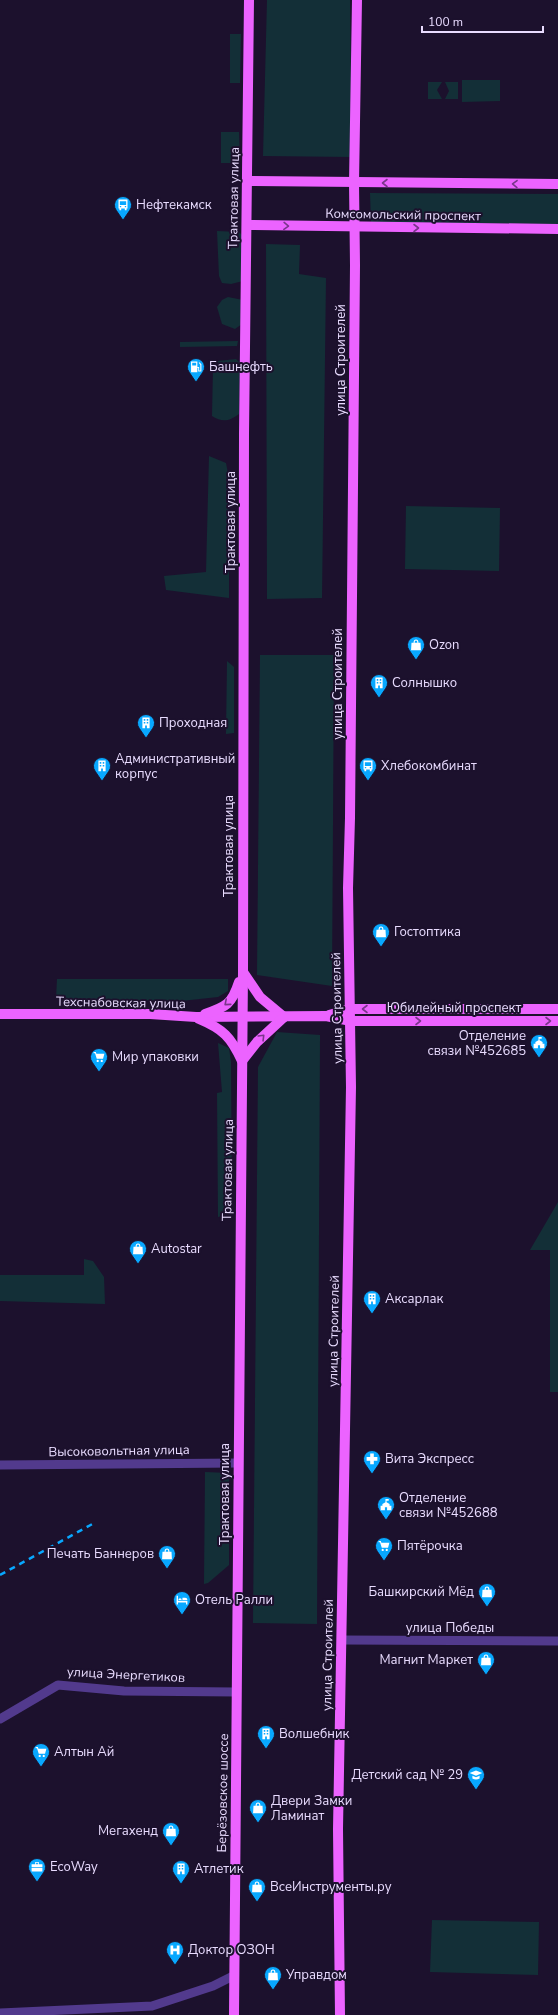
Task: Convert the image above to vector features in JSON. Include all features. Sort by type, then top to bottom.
[{"type":"main road","name":"Трактовая улица","points":[[236,1692],[242,1061],[241,1016],[243,972],[244,434],[249,0]]},
{"type":"main road","name":"улица Строителей","points":[[340,2015],[338,1829],[346,1338],[352,1087],[348,888],[350,818],[355,228],[354,183],[357,0]]},
{"type":"main road","points":[[247,181],[558,184]]},
{"type":"main road","name":"Комсомольский проспект","points":[[247,225],[355,228],[558,229]]},
{"type":"main road","points":[[196,1017],[226,1034],[235,1045],[242,1061],[257,1042],[284,1017],[260,997],[243,972]]},
{"type":"main road","points":[[196,1017],[220,1009],[229,1004],[235,995],[243,972]]},
{"type":"main road","points":[[326,1016],[350,1010],[558,1009]]},
{"type":"main road","name":"Техснабовская улица","points":[[0,1014],[150,1014],[196,1017],[326,1016]]},
{"type":"main road","name":"Юбилейный проспект","points":[[326,1016],[351,1021],[558,1021]]},
{"type":"main road","name":"Берёзовское шоссе","points":[[234,2015],[233,1976],[236,1692]]},
{"type":"street","name":"Высоковольтная улица","points":[[0,1466],[238,1463]]},
{"type":"street","name":"улица Победы","points":[[342,1640],[558,1641]]},
{"type":"street","name":"улица Энергетиков","points":[[0,1719],[58,1685],[124,1691],[236,1692]]},
{"type":"street","points":[[0,2013],[152,2006],[213,1986],[233,1976]]},
{"type":"shaded area","points":[[267,0],[350,0],[352,157],[263,156]]},
{"type":"shaded area","points":[[230,34],[241,34],[240,83],[230,83]]},
{"type":"shaded area","points":[[462,80],[500,80],[500,101],[462,102]]},
{"type":"shaded area","points":[[428,82],[442,82],[437,90],[442,99],[428,99]]},
{"type":"shaded area","points":[[445,82],[458,82],[458,99],[445,99],[449,91]]},
{"type":"shaded area","points":[[221,132],[239,132],[240,163],[221,163]]},
{"type":"shaded area","points":[[370,193],[558,194],[558,224],[371,222]]},
{"type":"shaded area","points":[[217,231],[239,232],[243,236],[243,281],[231,284],[222,283],[219,276]]},
{"type":"shaded area","points":[[266,244],[300,245],[299,274],[326,278],[322,598],[267,599]]},
{"type":"shaded area","points":[[228,297],[243,300],[242,324],[235,329],[222,324],[217,307],[222,300]]},
{"type":"shaded area","points":[[238,341],[237,346],[180,347],[180,342]]},
{"type":"shaded area","points":[[236,359],[240,363],[239,414],[229,420],[219,420],[212,416],[213,367],[218,361]]},
{"type":"shaded area","points":[[209,456],[226,463],[229,479],[229,598],[166,590],[164,576],[206,572]]},
{"type":"shaded area","points":[[406,506],[500,508],[499,571],[405,569]]},
{"type":"shaded area","points":[[260,655],[334,655],[332,986],[257,975]]},
{"type":"shaded area","points":[[227,661],[234,667],[234,733],[226,734]]},
{"type":"shaded area","points":[[57,979],[228,979],[228,991],[218,997],[181,1001],[56,999]]},
{"type":"shaded area","points":[[277,1032],[320,1035],[317,1624],[253,1623],[258,1067]]},
{"type":"shaded area","points":[[218,1043],[229,1048],[231,1062],[232,1214],[218,1217],[217,1093],[222,1092]]},
{"type":"shaded area","points":[[558,1202],[558,1392],[550,1392],[550,1250],[530,1250]]},
{"type":"shaded area","points":[[84,1259],[93,1261],[104,1277],[105,1304],[0,1301],[0,1275],[84,1275]]},
{"type":"shaded area","points":[[205,1472],[229,1473],[229,1565],[208,1583],[204,1584]]},
{"type":"shaded area","points":[[432,1920],[539,1922],[538,1975],[430,1972]]},
{"type":"railway","points":[[0,1575],[96,1522]]},
{"type":"place","name":"Нефтекамск","points":[[123,220]]},
{"type":"place","name":"Башнефть","points":[[196,382]]},
{"type":"place","name":"Ozon","points":[[416,660]]},
{"type":"place","name":"Солнышко","points":[[379,698]]},
{"type":"place","name":"Проходная","points":[[146,738]]},
{"type":"place","name":"Административный корпус","points":[[102,781]]},
{"type":"place","name":"Хлебокомбинат","points":[[368,781]]},
{"type":"place","name":"Гостоптика","points":[[381,947]]},
{"type":"place","name":"Отделение связи №452685","points":[[539,1058]]},
{"type":"place","name":"Мир упаковки","points":[[99,1072]]},
{"type":"place","name":"Autostar","points":[[138,1264]]},
{"type":"place","name":"Аксарлак","points":[[372,1314]]},
{"type":"place","name":"Вита Экспресс","points":[[372,1474]]},
{"type":"place","name":"Отделение связи №452688","points":[[386,1520]]},
{"type":"place","name":"Пятёрочка","points":[[384,1561]]},
{"type":"place","name":"Печать Баннеров","points":[[167,1569]]},
{"type":"place","name":"Башкирский Мёд","points":[[487,1607]]},
{"type":"place","name":"Отель Ралли","points":[[182,1615]]},
{"type":"place","name":"Магнит Маркет","points":[[486,1675]]},
{"type":"place","name":"Волшебник","points":[[266,1749]]},
{"type":"place","name":"Алтын Ай","points":[[41,1767]]},
{"type":"place","name":"Детский сад № 29","points":[[476,1790]]},
{"type":"place","name":"Двери Замки Ламинат","points":[[258,1823]]},
{"type":"place","name":"Мегахенд","points":[[171,1846]]},
{"type":"place","name":"EcoWay","points":[[37,1882]]},
{"type":"place","name":"Атлетик","points":[[181,1884]]},
{"type":"place","name":"ВсеИнструменты.ру","points":[[257,1902]]},
{"type":"place","name":"Доктор ОЗОН","points":[[175,1965]]},
{"type":"place","name":"Управдом","points":[[273,1990]]}]
